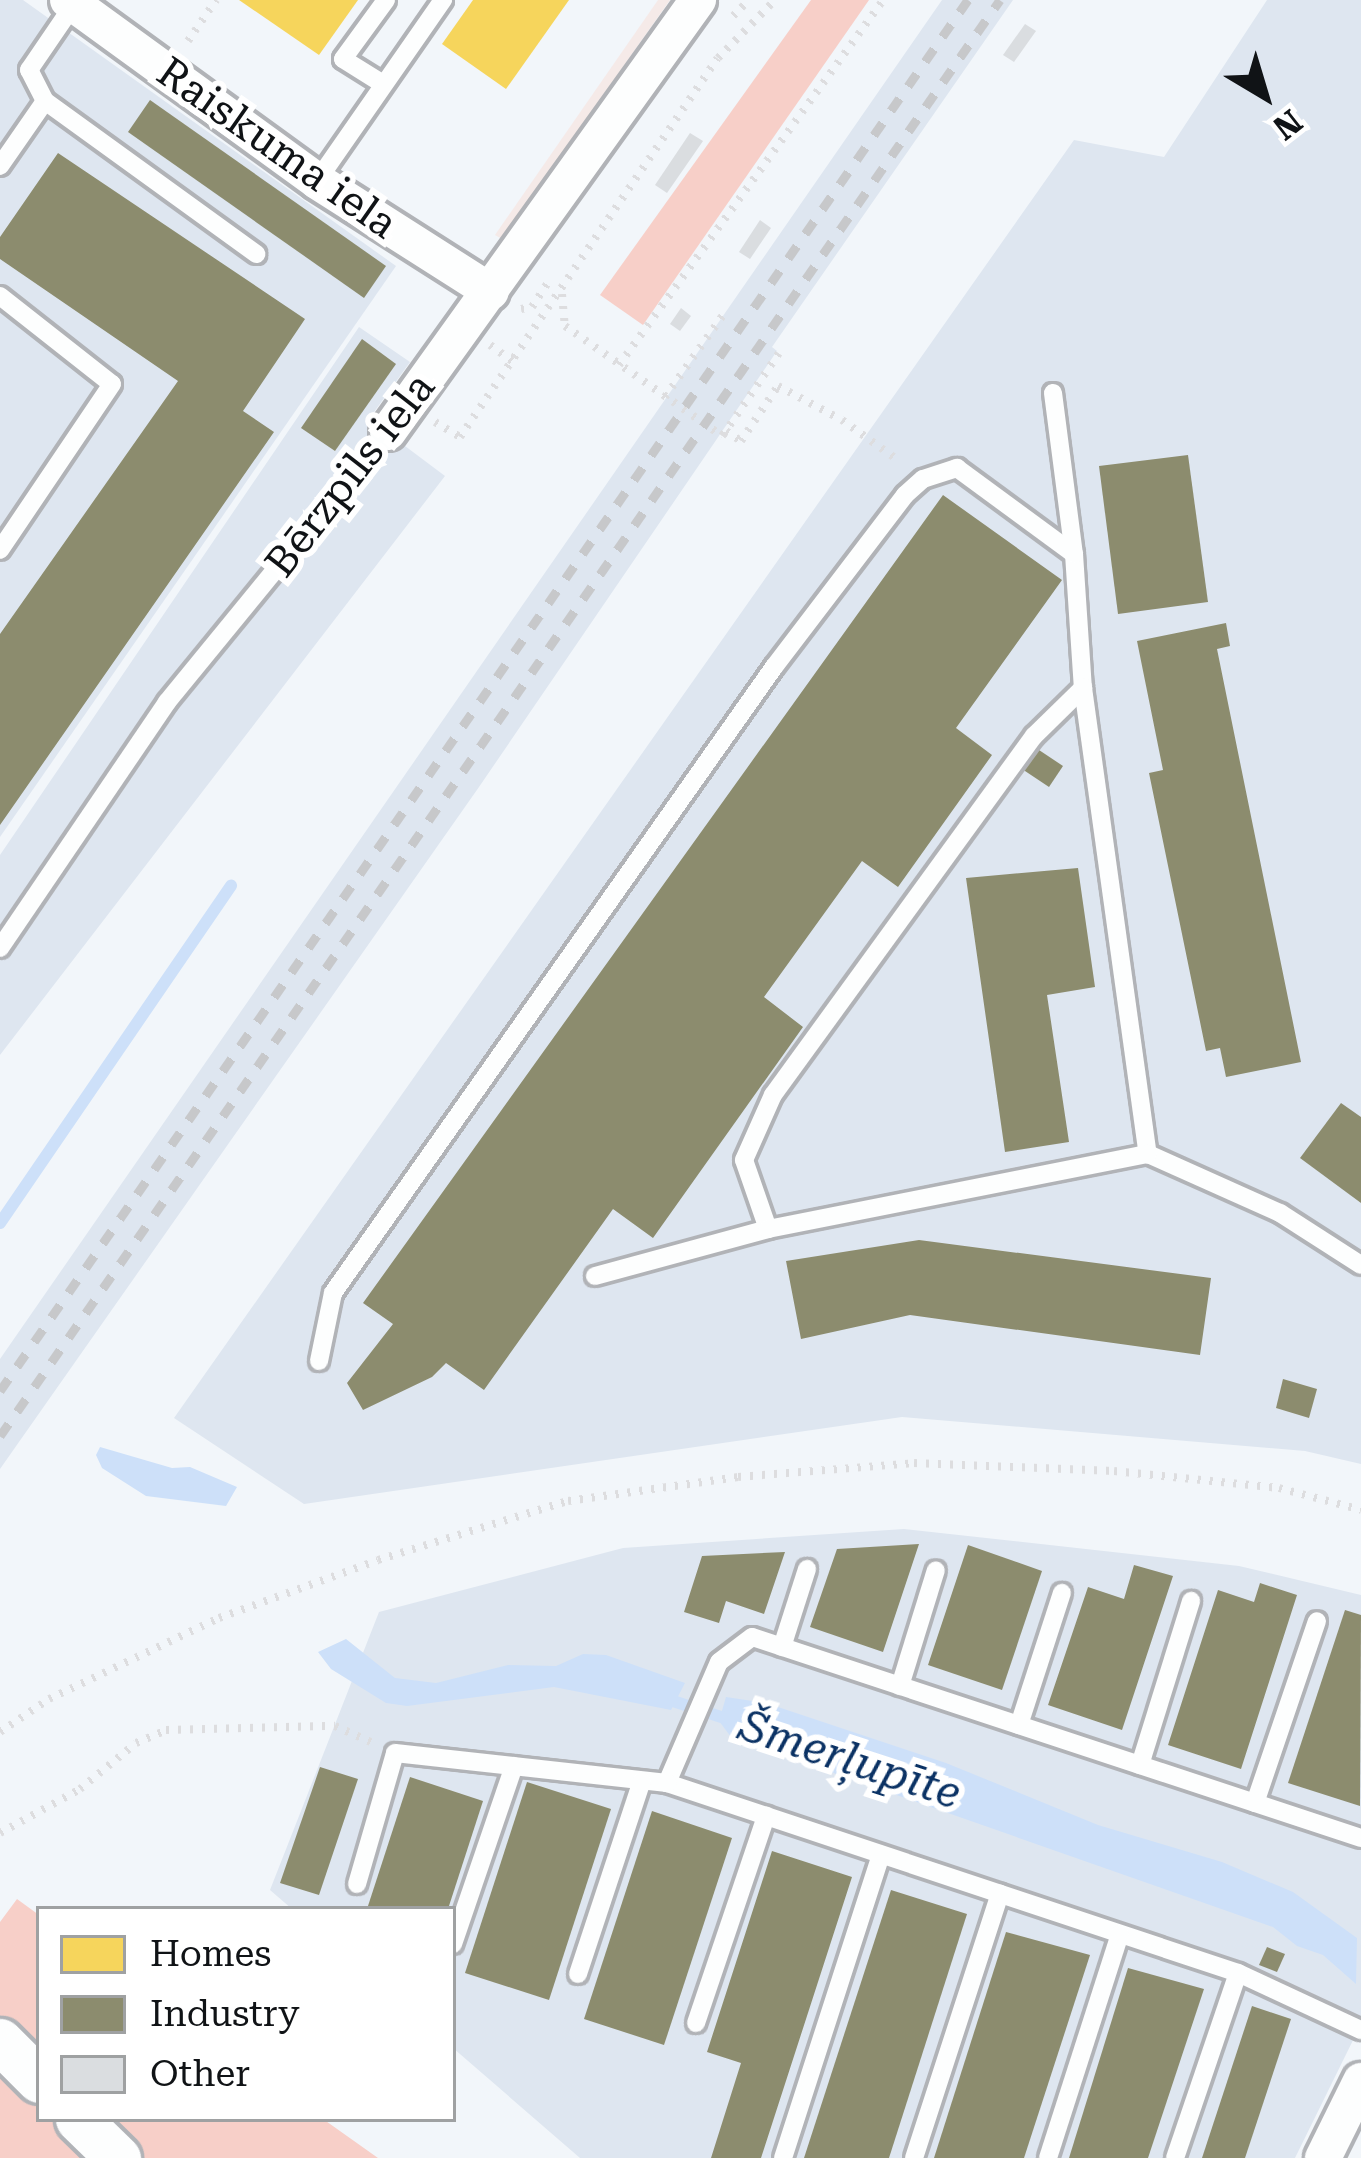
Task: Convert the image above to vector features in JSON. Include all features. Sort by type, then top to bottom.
[{"type":"street","name":"Bērzpils iela","points":[[398,418],[698,0]]},
{"type":"street","name":"Raiskuma iela","points":[[71,2],[317,181],[491,292]]},
{"type":"street","points":[[0,2041],[36,2077]]},
{"type":"street","points":[[1323,2158],[1361,2081]]},
{"type":"street","points":[[82,2122],[118,2158]]},
{"type":"lane","points":[[383,84],[343,59],[386,0]]},
{"type":"lane","points":[[71,2],[29,70],[45,101],[256,254]]},
{"type":"lane","points":[[317,181],[436,2]]},
{"type":"lane","points":[[0,166],[45,101]]},
{"type":"lane","points":[[0,296],[112,384],[0,550]]},
{"type":"lane","points":[[1053,393],[1074,554],[1083,688],[1148,1154]]},
{"type":"lane","name":"Bērzpils iela","points":[[0,948],[167,703],[398,418]]},
{"type":"lane","points":[[319,1361],[333,1293],[761,685],[905,495],[923,479],[957,468],[1074,554]]},
{"type":"lane","points":[[768,1229],[744,1160],[773,1095],[1034,736],[1083,688]]},
{"type":"lane","points":[[595,1276],[768,1229],[1148,1154],[1280,1213],[1361,1265]]},
{"type":"lane","points":[[782,1647],[807,1569]]},
{"type":"lane","points":[[900,1686],[936,1570]]},
{"type":"lane","points":[[1019,1725],[1062,1593]]},
{"type":"lane","points":[[1140,1765],[1192,1601]]},
{"type":"lane","points":[[1255,1803],[1317,1621]]},
{"type":"lane","points":[[667,1783],[719,1662],[752,1637],[1361,1838]]},
{"type":"lane","points":[[357,1884],[395,1753],[667,1783],[1238,1973],[1361,2030]]},
{"type":"lane","points":[[456,1935],[514,1766]]},
{"type":"lane","points":[[578,1974],[642,1781]]},
{"type":"lane","points":[[696,2023],[766,1816]]},
{"type":"lane","points":[[783,2158],[881,1854]]},
{"type":"lane","points":[[914,2158],[1000,1894]]},
{"type":"lane","points":[[1048,2158],[1120,1934]]},
{"type":"lane","points":[[1175,2158],[1238,1973]]},
{"type":"path","points":[[188,41],[216,0]]},
{"type":"path","points":[[398,418],[460,437],[718,58],[775,0]]},
{"type":"path","points":[[619,365],[883,0]]},
{"type":"path","points":[[562,292],[565,326],[722,436],[779,352]]},
{"type":"path","points":[[665,397],[724,315]]},
{"type":"path","points":[[726,430],[741,441],[778,386],[842,420],[923,479]]},
{"type":"path","points":[[0,1732],[49,1699],[219,1618],[378,1560],[568,1502],[738,1477],[914,1463],[1114,1471],[1279,1488],[1361,1510]]},
{"type":"path","points":[[0,1833],[80,1789],[136,1743],[166,1730],[335,1726],[395,1753]]},
{"type":"shaded area","points":[[0,0],[23,0],[396,266],[0,837]]},
{"type":"shaded area","points":[[658,0],[670,0],[502,239],[495,235]]},
{"type":"shaded area","points":[[811,0],[869,0],[643,325],[600,295]]},
{"type":"shaded area","points":[[942,0],[1013,0],[772,347],[777,351],[479,787],[0,1469],[0,1359]]},
{"type":"shaded area","points":[[1267,0],[1361,0],[1361,1464],[1305,1451],[902,1417],[304,1504],[174,1418],[1074,140],[1164,157]]},
{"type":"shaded area","points":[[359,327],[410,362],[369,419],[445,476],[0,1055],[0,855]]},
{"type":"shaded area","points":[[904,1529],[1239,1566],[1361,1595],[1361,2024],[1295,2158],[580,2158],[456,2051],[456,1906],[289,1906],[270,1890],[379,1612],[623,1548]]},
{"type":"shaded area","points":[[17,1899],[36,1913],[36,2122],[327,2122],[378,2158],[0,2158],[0,1922]]},
{"type":"water","points":[[100,1447],[172,1468],[190,1467],[237,1487],[226,1506],[146,1496],[102,1468],[96,1455]]},
{"type":"water","points":[[346,1639],[395,1678],[436,1683],[508,1665],[556,1666],[583,1654],[606,1655],[685,1683],[671,1710],[554,1687],[407,1706],[386,1703],[331,1669],[318,1652]]},
{"type":"water","points":[[726,1697],[766,1703],[946,1763],[1098,1825],[1222,1862],[1293,1892],[1357,1938],[1356,1984],[1323,1955],[1297,1946],[1273,1927],[731,1737],[719,1721]]},
{"type":"building: Homes","points":[[239,0],[358,0],[319,55]]},
{"type":"building: Homes","points":[[473,0],[569,0],[506,89],[442,44]]},
{"type":"building: Industry","points":[[150,100],[386,266],[364,298],[128,132]]},
{"type":"building: Industry","points":[[58,153],[305,319],[243,411],[274,432],[0,825],[0,634],[178,381],[0,259],[0,237]]},
{"type":"building: Industry","points":[[362,339],[396,364],[335,451],[301,428]]},
{"type":"building: Industry","points":[[1188,455],[1208,602],[1118,614],[1099,466]]},
{"type":"building: Industry","points":[[943,495],[1062,580],[956,728],[992,755],[898,887],[862,861],[764,997],[803,1027],[653,1238],[613,1209],[484,1390],[446,1363],[432,1377],[363,1410],[347,1383],[393,1324],[363,1303]]},
{"type":"building: Industry","points":[[1226,623],[1230,646],[1217,649],[1301,1062],[1226,1077],[1220,1048],[1206,1051],[1149,773],[1163,770],[1137,641]]},
{"type":"building: Industry","points":[[1036,748],[1063,766],[1049,787],[1022,769]]},
{"type":"building: Industry","points":[[1078,868],[1095,987],[1047,995],[1069,1142],[1005,1152],[966,878]]},
{"type":"building: Industry","points":[[1341,1103],[1361,1117],[1361,1203],[1300,1158]]},
{"type":"building: Industry","points":[[919,1240],[1211,1278],[1200,1355],[910,1315],[801,1339],[786,1261]]},
{"type":"building: Industry","points":[[1283,1379],[1317,1389],[1309,1418],[1276,1408]]},
{"type":"building: Industry","points":[[919,1544],[883,1652],[810,1627],[837,1549]]},
{"type":"building: Industry","points":[[968,1545],[1042,1571],[1002,1690],[928,1665]]},
{"type":"building: Industry","points":[[785,1552],[764,1614],[726,1601],[719,1623],[684,1612],[702,1556]]},
{"type":"building: Industry","points":[[1134,1565],[1173,1576],[1122,1730],[1048,1705],[1088,1587],[1124,1599]]},
{"type":"building: Industry","points":[[1260,1583],[1297,1595],[1241,1769],[1168,1745],[1218,1590],[1254,1602]]},
{"type":"building: Industry","points":[[1345,1610],[1361,1615],[1360,1806],[1288,1783]]},
{"type":"building: Industry","points":[[320,1767],[358,1779],[319,1895],[280,1883]]},
{"type":"building: Industry","points":[[410,1777],[483,1801],[449,1906],[368,1906]]},
{"type":"building: Industry","points":[[527,1782],[611,1809],[549,2000],[465,1973]]},
{"type":"building: Industry","points":[[652,1811],[732,1838],[664,2045],[584,2019]]},
{"type":"building: Industry","points":[[772,1851],[852,1877],[761,2158],[711,2158],[741,2063],[707,2052]]},
{"type":"building: Industry","points":[[891,1890],[967,1914],[889,2158],[804,2158]]},
{"type":"building: Industry","points":[[1006,1932],[1090,1955],[1024,2158],[934,2158]]},
{"type":"building: Industry","points":[[1267,1947],[1285,1954],[1277,1972],[1259,1965]]},
{"type":"building: Industry","points":[[1128,1968],[1204,1989],[1148,2158],[1069,2158]]},
{"type":"building: Industry","points":[[1252,2006],[1291,2019],[1245,2158],[1202,2158]]},
{"type":"building: Other","points":[[1025,24],[1036,31],[1014,62],[1003,55]]},
{"type":"building: Other","points":[[690,133],[703,141],[667,193],[655,185]]},
{"type":"building: Other","points":[[760,220],[771,228],[750,259],[739,252]]},
{"type":"building: Other","points":[[681,308],[691,316],[680,331],[670,324]]},
{"type":"waterway","points":[[0,1223],[231,886]]},
{"type":"waterway","name":"Šmerļupīte","points":[[664,1698],[730,1720]]},
{"type":"railway","points":[[0,1391],[968,0]]},
{"type":"railway","points":[[0,1436],[1000,0]]}]
